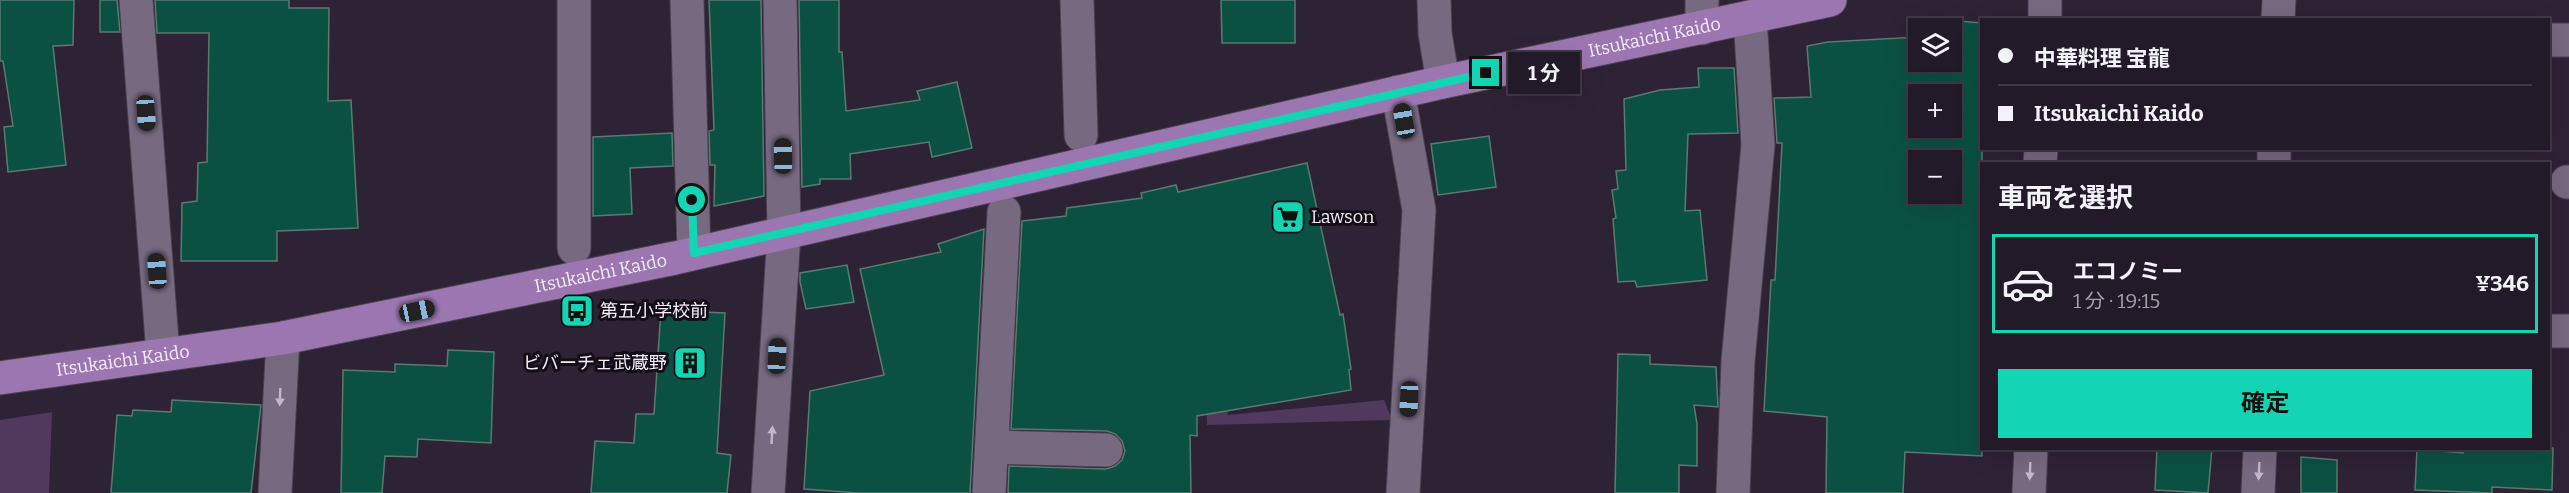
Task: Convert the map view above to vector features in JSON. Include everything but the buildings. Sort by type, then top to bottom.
[{"type":"main road","name":"Itsukaichi Kaido","points":[[0,378],[283,338],[784,233],[1443,82],[1702,14],[1750,17],[1830,0]]},
{"type":"street","points":[[136,0],[163,354]]},
{"type":"street","points":[[574,0],[574,248]]},
{"type":"street","points":[[687,0],[694,253]]},
{"type":"street","points":[[768,493],[784,233],[780,0]]},
{"type":"street","points":[[1077,0],[1081,135]]},
{"type":"street","points":[[1434,0],[1435,33],[1443,82]]},
{"type":"street","points":[[2044,18],[2045,0]]},
{"type":"street","points":[[2278,18],[2279,0]]},
{"type":"street","points":[[1733,493],[1738,361],[1758,145],[1750,17]]},
{"type":"street","points":[[2550,40],[2569,40]]},
{"type":"street","points":[[1398,92],[1419,210],[1403,493]]},
{"type":"street","points":[[989,493],[1005,212]]},
{"type":"street","points":[[2550,331],[2569,331]]},
{"type":"street","points":[[275,493],[283,338]]},
{"type":"street","points":[[992,447],[1106,450]]},
{"type":"street","points":[[2029,493],[2031,450]]},
{"type":"street","points":[[2258,493],[2260,450]]},
{"type":"shaded area","points":[[1205,334],[1216,336],[1228,415],[1384,400],[1392,420],[1207,425]]},
{"type":"shaded area","points":[[52,412],[49,493],[0,493],[0,420]]},
{"type":"place","name":"Lawson","points":[[1288,217]]},
{"type":"place","name":"第五小学校前","points":[[577,311]]},
{"type":"place","name":"ビバーチェ武蔵野","points":[[690,363]]},
{"type":"route","points":[[692,200],[694,253],[1486,73]]}]
